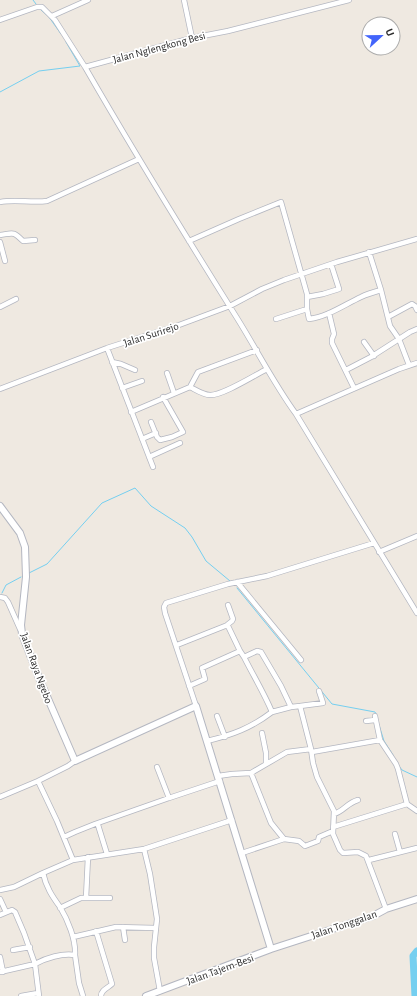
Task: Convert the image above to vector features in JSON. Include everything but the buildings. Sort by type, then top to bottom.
[{"type":"street","points":[[40,0],[42,7],[52,16],[85,67],[139,159],[257,350],[286,401],[296,414],[417,613]]},
{"type":"street","points":[[52,16],[88,0]]},
{"type":"street","points":[[184,0],[192,38]]},
{"type":"street","name":"Jalan Nglengkong Besi","points":[[85,67],[192,38],[228,31],[349,0]]},
{"type":"street","points":[[0,20],[37,7],[42,7]]},
{"type":"street","points":[[0,202],[47,201],[139,159]]},
{"type":"street","points":[[189,241],[281,202],[307,297],[309,320],[329,313],[361,297],[381,290]]},
{"type":"street","points":[[0,235],[14,233],[17,234],[23,241],[35,240]]},
{"type":"street","name":"Jalan Surirejo","points":[[0,389],[107,348],[179,325],[230,306],[262,289],[284,280],[369,252],[417,239]]},
{"type":"street","points":[[0,242],[5,261]]},
{"type":"street","points":[[369,252],[390,326],[399,338],[409,365]]},
{"type":"street","points":[[307,297],[323,294],[339,288],[331,264]]},
{"type":"street","points":[[0,307],[16,299]]},
{"type":"street","points":[[388,316],[412,304],[417,310]]},
{"type":"street","points":[[276,319],[307,309]]},
{"type":"street","points":[[329,313],[334,334],[332,344],[354,388]]},
{"type":"street","points":[[346,370],[374,356],[399,338],[417,329]]},
{"type":"street","points":[[364,342],[374,356]]},
{"type":"street","points":[[107,348],[153,467]]},
{"type":"street","points":[[190,387],[195,374],[198,372],[257,350]]},
{"type":"street","points":[[112,362],[135,370]]},
{"type":"street","points":[[296,414],[354,388],[417,363]]},
{"type":"street","points":[[131,412],[190,387],[205,394],[212,395],[226,390],[267,369]]},
{"type":"street","points":[[167,373],[174,393]]},
{"type":"street","points":[[122,388],[142,381]]},
{"type":"street","points":[[151,422],[158,439],[162,440],[183,432],[163,398]]},
{"type":"street","points":[[142,439],[156,433]]},
{"type":"street","points":[[149,457],[180,443]]},
{"type":"street","name":"Jalan Raya Ngebo","points":[[0,507],[20,533],[25,547],[26,577],[22,614],[22,634],[39,678],[75,761]]},
{"type":"street","points":[[379,552],[417,536]]},
{"type":"street","points":[[271,949],[232,820],[164,607],[166,603],[237,582],[267,576],[374,543]]},
{"type":"street","points":[[237,582],[301,660]]},
{"type":"street","points":[[0,597],[5,598],[8,602],[22,634]]},
{"type":"street","points":[[177,645],[227,625],[233,619],[228,605]]},
{"type":"street","points":[[227,625],[251,672],[261,687],[272,712]]},
{"type":"street","points":[[189,686],[205,679],[202,668],[240,651]]},
{"type":"street","points":[[244,657],[261,652],[281,686],[291,707]]},
{"type":"street","points":[[207,741],[238,732],[253,725],[272,712],[291,707],[323,703],[319,691]]},
{"type":"street","points":[[0,797],[38,781],[75,761],[196,706]]},
{"type":"street","points":[[300,706],[317,777],[334,814],[333,829],[338,846],[342,852],[358,852],[364,854],[368,860],[386,909]]},
{"type":"street","points":[[217,716],[225,737]]},
{"type":"street","points":[[366,721],[375,718],[380,740],[396,764],[407,804],[417,810]]},
{"type":"street","points":[[262,733],[266,753],[266,763]]},
{"type":"street","points":[[64,837],[94,824],[232,774],[251,773],[287,752],[312,751],[380,740]]},
{"type":"street","points":[[157,767],[169,798]]},
{"type":"street","points":[[251,773],[271,823],[284,839]]},
{"type":"street","points":[[38,781],[73,860]]},
{"type":"street","points":[[334,814],[341,811],[349,803],[358,800]]},
{"type":"street","points":[[242,853],[284,839],[299,841],[305,846],[318,842],[319,836],[333,829],[407,804]]},
{"type":"street","points":[[0,890],[14,887],[73,860],[144,849],[232,820]]},
{"type":"street","points":[[98,825],[107,854]]},
{"type":"street","points":[[395,834],[400,852]]},
{"type":"street","points":[[368,860],[417,848]]},
{"type":"street","points":[[144,849],[150,874],[157,919],[154,958],[160,991]]},
{"type":"street","points":[[86,898],[88,857]]},
{"type":"street","points":[[43,874],[49,892],[60,908],[73,937],[79,983],[83,996]]},
{"type":"street","points":[[60,908],[79,899],[110,898]]},
{"type":"street","points":[[0,899],[6,912]]},
{"type":"street","name":"Jalan Tonggalan","points":[[271,949],[373,916],[386,909],[417,899]]},
{"type":"street","points":[[0,915],[12,910],[15,912],[30,947],[35,964],[39,994],[21,996]]},
{"type":"street","points":[[73,937],[116,927],[156,928]]},
{"type":"street","points":[[123,928],[125,940]]},
{"type":"street","points":[[96,931],[112,984],[101,993],[101,996]]},
{"type":"street","points":[[13,950],[30,947]]},
{"type":"street","name":"Jalan Tajem-Besi","points":[[146,996],[271,949]]},
{"type":"street","points":[[0,957],[2,972],[35,964],[54,957],[70,954],[75,955]]},
{"type":"waterway","points":[[33,0],[36,4]]},
{"type":"waterway","points":[[41,10],[47,15]]},
{"type":"waterway","points":[[49,17],[61,34]]},
{"type":"waterway","points":[[0,92],[39,71],[80,66],[66,42]]},
{"type":"waterway","points":[[29,573],[47,564],[102,503],[135,488],[151,506],[185,528],[206,561],[230,581]]},
{"type":"waterway","points":[[2,593],[6,585],[21,577]]},
{"type":"waterway","points":[[237,588],[332,704],[375,712],[376,714]]},
{"type":"waterway","points":[[379,725],[384,741],[393,755]]},
{"type":"waterway","points":[[399,766],[402,770],[417,777]]},
{"type":"waterway","points":[[415,996],[413,956],[417,951]]}]
